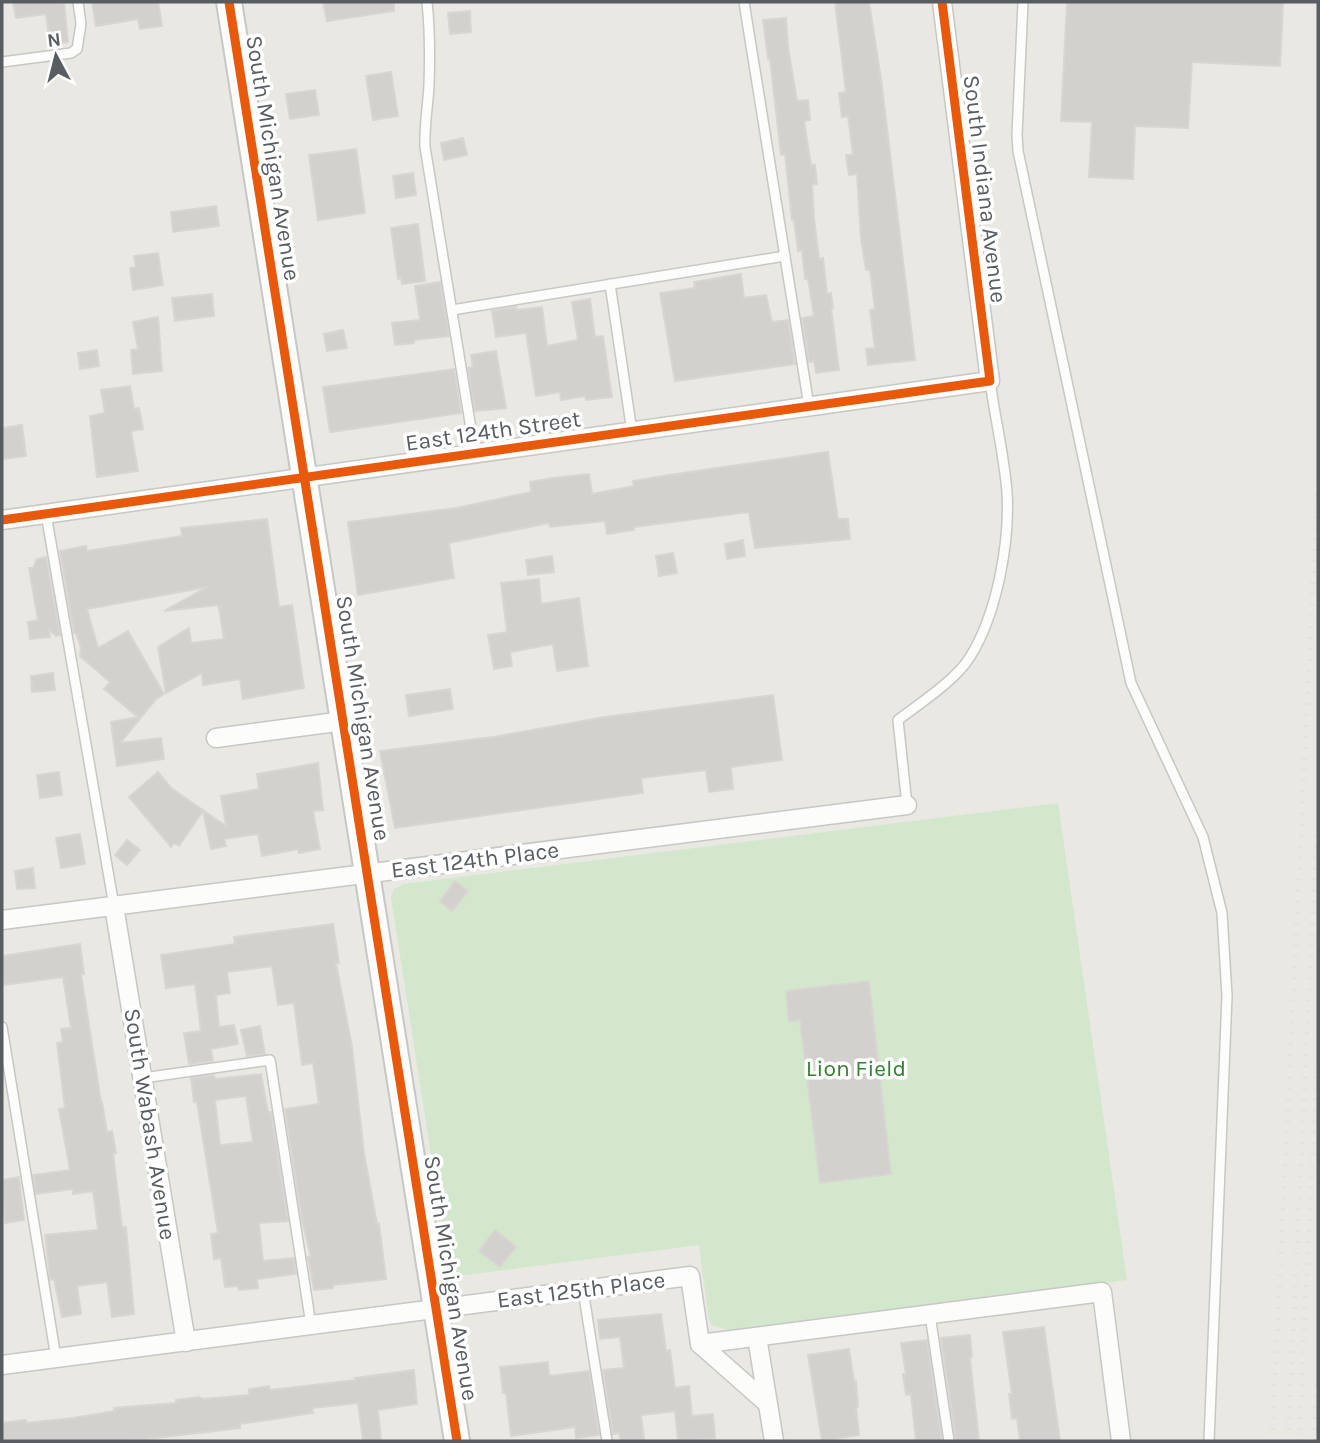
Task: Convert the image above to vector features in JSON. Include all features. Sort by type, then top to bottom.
[{"type":"main road","name":"South Michigan Avenue","points":[[229,2],[457,1441]]},
{"type":"street","name":"South Indiana Avenue","points":[[942,2],[990,381]]},
{"type":"street","name":"East 124th Street","points":[[2,520],[990,381]]},
{"type":"street","name":"South Michigan Avenue","points":[[216,738],[344,721]]},
{"type":"street","name":"East 124th Place","points":[[2,920],[907,805]]},
{"type":"street","name":"South Wabash Avenue","points":[[114,906],[186,1342]]},
{"type":"street","name":"East 125th Place","points":[[2,1365],[690,1276],[701,1344]]},
{"type":"street","points":[[701,1344],[1102,1292],[1121,1441]]},
{"type":"street","points":[[758,1337],[774,1441]]},
{"type":"street","points":[[701,1344],[768,1404]]},
{"type":"lane","points":[[2,62],[77,49],[81,24],[78,2]]},
{"type":"lane","points":[[427,2],[430,51],[425,146],[475,453]]},
{"type":"lane","points":[[744,2],[809,407]]},
{"type":"lane","points":[[1023,2],[1018,151],[1131,684],[1203,837],[1222,913],[1227,996],[1209,1441]]},
{"type":"lane","points":[[452,310],[785,256]]},
{"type":"lane","points":[[610,284],[632,432]]},
{"type":"lane","points":[[907,805],[898,720],[934,693],[969,659],[986,624],[1003,560],[1007,493],[990,381]]},
{"type":"lane","points":[[46,514],[114,906]]},
{"type":"lane","points":[[2,1027],[56,1358]]},
{"type":"lane","points":[[143,1078],[270,1060],[311,1325]]},
{"type":"lane","points":[[583,1290],[607,1441]]},
{"type":"lane","points":[[930,1315],[949,1441]]},
{"type":"green space","name":"Lion Field","points":[[1058,803],[1127,1280],[728,1330],[712,1325],[709,1320],[699,1245],[450,1277],[391,897],[394,889],[404,884]]},
{"type":"building","points":[[13,2],[64,2],[68,42],[50,45],[46,14],[16,18]]},
{"type":"building","points":[[92,2],[158,2],[162,26],[140,29],[138,19],[96,26]]},
{"type":"building","points":[[323,2],[394,2],[394,11],[327,21]]},
{"type":"building","points":[[835,2],[869,2],[915,360],[868,365],[866,349],[875,348],[870,310],[875,309],[870,270],[866,270],[861,239],[857,174],[849,175],[846,155],[853,155],[848,116],[842,117],[839,93],[846,92]]},
{"type":"building","points":[[1067,2],[1283,2],[1280,66],[1192,62],[1188,128],[1135,126],[1133,179],[1089,177],[1092,122],[1061,121]]},
{"type":"building","points":[[470,11],[471,32],[450,34],[448,13]]},
{"type":"building","points":[[786,18],[797,101],[808,100],[810,120],[804,121],[817,184],[812,185],[814,218],[819,259],[823,258],[827,294],[831,293],[839,370],[816,373],[814,361],[809,362],[802,318],[814,316],[808,279],[805,279],[802,250],[798,251],[792,220],[785,154],[781,155],[763,20]]},
{"type":"building","points":[[391,72],[398,116],[373,120],[366,76]]},
{"type":"building","points":[[315,90],[319,115],[290,119],[286,94]]},
{"type":"building","points":[[463,138],[467,155],[444,160],[441,143]]},
{"type":"building","points":[[356,149],[365,213],[318,220],[309,155]]},
{"type":"building","points":[[413,173],[416,195],[396,198],[393,176]]},
{"type":"building","points":[[216,206],[219,226],[173,232],[171,212]]},
{"type":"building","points":[[418,224],[425,281],[402,284],[401,278],[398,279],[391,228]]},
{"type":"building","points":[[158,253],[163,285],[133,290],[130,268],[136,267],[134,256]]},
{"type":"building","points":[[741,274],[744,298],[766,295],[772,322],[788,320],[795,364],[675,381],[660,293],[695,288],[694,282]]},
{"type":"building","points":[[440,282],[449,336],[395,345],[392,323],[420,320],[415,286]]},
{"type":"building","points":[[212,294],[214,316],[175,321],[172,298]]},
{"type":"building","points":[[590,299],[595,337],[603,336],[612,397],[586,400],[585,396],[561,400],[560,392],[536,396],[526,333],[496,337],[492,311],[542,307],[547,346],[578,340],[572,302]]},
{"type":"building","points":[[158,317],[162,371],[133,374],[131,350],[138,349],[133,322]]},
{"type":"building","points":[[343,330],[347,348],[327,351],[324,334]]},
{"type":"building","points":[[97,350],[99,366],[80,369],[78,353]]},
{"type":"building","points":[[496,351],[506,408],[475,411],[468,368],[473,367],[471,355]]},
{"type":"building","points":[[454,369],[461,413],[330,432],[323,387]]},
{"type":"building","points":[[130,386],[134,409],[139,408],[143,429],[131,431],[138,471],[97,477],[90,416],[105,413],[101,390]]},
{"type":"building","points":[[22,425],[26,456],[2,459],[2,428]]},
{"type":"building","points":[[828,452],[838,519],[848,519],[850,539],[755,548],[749,512],[634,527],[634,530],[607,534],[605,521],[550,527],[549,523],[449,543],[454,578],[358,595],[348,522],[456,508],[531,492],[530,482],[552,478],[589,474],[592,494],[634,486],[633,481]]},
{"type":"building","points":[[267,519],[279,607],[292,605],[304,688],[243,699],[240,679],[203,685],[202,673],[166,693],[158,647],[189,628],[191,643],[224,639],[219,609],[223,606],[164,611],[207,587],[87,609],[98,648],[128,631],[164,694],[156,699],[120,743],[161,738],[164,759],[117,766],[111,722],[138,717],[104,689],[110,682],[80,656],[81,648],[74,633],[60,551],[86,546],[87,551],[182,536],[181,528]]},
{"type":"building","points":[[743,540],[745,556],[727,559],[725,544]]},
{"type":"building","points":[[673,553],[677,573],[659,576],[656,556]]},
{"type":"building","points":[[552,556],[554,572],[528,575],[526,560]]},
{"type":"building","points":[[46,557],[60,635],[56,636],[49,630],[50,637],[30,639],[28,622],[38,620],[29,568],[33,568],[37,559]]},
{"type":"building","points":[[539,579],[541,604],[579,598],[588,666],[557,671],[553,644],[510,652],[512,666],[494,669],[488,635],[507,632],[501,583]]},
{"type":"building","points":[[53,673],[55,690],[32,692],[31,676]]},
{"type":"building","points":[[450,689],[453,709],[409,716],[406,695]]},
{"type":"building","points":[[773,695],[782,760],[731,767],[733,789],[709,792],[706,770],[641,778],[643,793],[395,828],[380,751]]},
{"type":"building","points":[[318,763],[323,810],[313,811],[320,849],[299,853],[298,849],[262,856],[258,834],[224,839],[226,846],[211,849],[203,811],[179,846],[174,843],[171,847],[129,797],[158,772],[171,788],[226,826],[221,796],[259,789],[257,774]]},
{"type":"building","points":[[59,772],[62,795],[40,798],[37,775]]},
{"type":"building","points":[[80,834],[85,864],[61,868],[56,838]]},
{"type":"building","points":[[127,840],[140,850],[127,865],[115,855]]},
{"type":"building","points":[[33,868],[35,888],[17,889],[15,871]]},
{"type":"building","points":[[455,881],[468,891],[452,911],[440,901]]},
{"type":"building","points":[[333,924],[339,963],[336,963],[352,1047],[364,1153],[379,1224],[386,1279],[314,1290],[308,1257],[311,1257],[302,1220],[285,1109],[319,1104],[313,1063],[302,1065],[294,1003],[278,1005],[272,966],[227,972],[230,993],[216,995],[219,1027],[234,1025],[238,1044],[211,1049],[213,1061],[189,1064],[184,1033],[201,1031],[195,984],[166,988],[161,955],[235,944],[234,937]]},
{"type":"building","points":[[80,944],[84,974],[81,974],[101,1102],[107,1132],[112,1131],[116,1153],[113,1153],[122,1227],[126,1227],[134,1314],[112,1317],[107,1282],[77,1286],[81,1314],[62,1317],[54,1279],[50,1280],[45,1235],[98,1230],[93,1191],[73,1194],[73,1189],[36,1194],[33,1175],[70,1170],[59,1109],[65,1108],[57,1043],[63,1042],[61,1029],[71,1028],[63,977],[3,985],[2,974],[2,956]]},
{"type":"building","points":[[869,981],[891,1174],[820,1183],[800,1020],[789,1022],[786,991]]},
{"type":"building","points":[[260,1026],[265,1054],[247,1056],[241,1030]]},
{"type":"building","points":[[261,1074],[268,1112],[271,1112],[288,1221],[259,1223],[263,1261],[294,1258],[296,1274],[257,1279],[258,1288],[239,1290],[238,1286],[225,1287],[221,1258],[214,1259],[211,1234],[218,1233],[191,1078],[214,1075],[215,1079]],"holes":[[[246,1096],[253,1142],[220,1145],[215,1100]]]},
{"type":"building","points":[[19,1177],[24,1220],[5,1223],[2,1180]]},
{"type":"building","points":[[495,1230],[516,1247],[500,1267],[479,1251]]},
{"type":"building","points":[[661,1314],[666,1351],[670,1350],[675,1388],[689,1386],[692,1416],[713,1414],[715,1438],[678,1441],[675,1411],[641,1415],[644,1439],[621,1441],[619,1433],[613,1434],[603,1370],[624,1368],[620,1337],[600,1339],[598,1320]]},
{"type":"building","points":[[1044,1327],[1060,1441],[1020,1441],[1017,1418],[1012,1419],[1009,1394],[1012,1394],[1003,1332]]},
{"type":"building","points":[[970,1335],[979,1441],[956,1441],[941,1338]]},
{"type":"building","points":[[927,1340],[942,1441],[916,1441],[911,1394],[906,1395],[901,1343]]},
{"type":"building","points":[[849,1349],[856,1381],[859,1435],[822,1441],[808,1355]]},
{"type":"building","points":[[548,1362],[549,1376],[589,1371],[599,1435],[576,1438],[575,1427],[511,1436],[500,1367]]},
{"type":"building","points":[[414,1370],[417,1404],[378,1410],[381,1441],[363,1441],[358,1403],[312,1408],[313,1413],[240,1424],[240,1428],[130,1441],[2,1441],[2,1423],[73,1418],[115,1411],[114,1408],[176,1403],[176,1400],[199,1397],[203,1399],[249,1395],[249,1389],[269,1386],[270,1390]]},
{"type":"railway","points":[[1272,1441],[1318,479]]},
{"type":"railway","points":[[1288,1441],[1318,801]]},
{"type":"railway","points":[[1299,1441],[1318,1041]]},
{"type":"railway","points":[[1314,1441],[1318,1353]]},
{"type":"cycle path","points":[[229,2],[457,1441]]},
{"type":"cycle path","points":[[2,520],[990,381],[942,2]]}]
